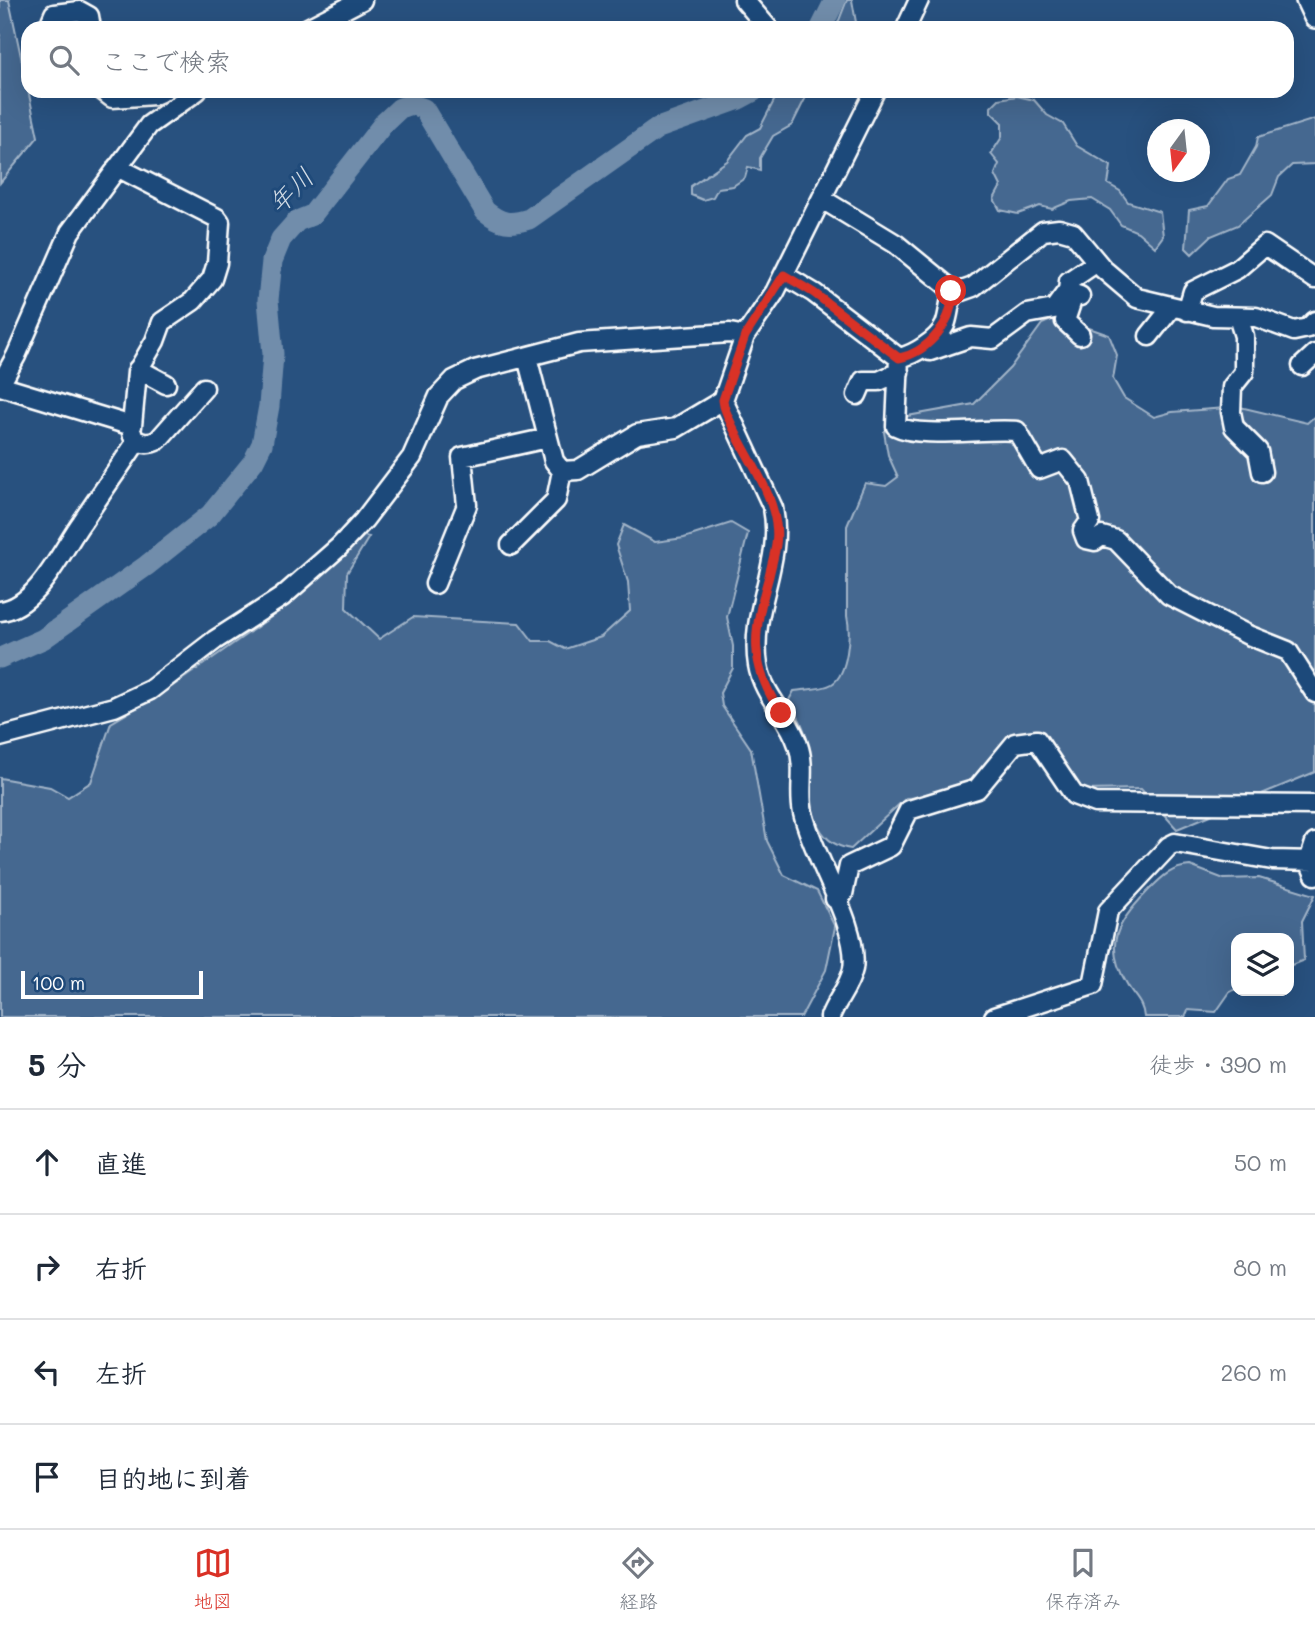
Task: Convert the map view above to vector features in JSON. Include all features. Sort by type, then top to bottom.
[{"type":"main road","points":[[1307,0],[1315,17]]},
{"type":"street","points":[[322,21],[362,0]]},
{"type":"street","points":[[744,0],[762,21]]},
{"type":"street","points":[[909,21],[919,0]]},
{"type":"street","points":[[51,21],[54,14],[80,11],[89,16],[90,21]]},
{"type":"street","points":[[186,98],[158,116],[70,232],[16,356],[0,385],[135,434],[146,444],[158,440],[204,388]]},
{"type":"street","points":[[562,471],[578,470],[637,434],[676,428],[723,400],[745,336],[784,275],[872,98]]},
{"type":"street","points":[[0,611],[11,610],[49,574],[135,434],[138,369],[155,341],[162,322],[193,301],[212,279],[217,263],[220,222],[117,167]]},
{"type":"street","points":[[822,200],[896,244],[953,292],[963,292],[973,287],[1050,228],[1073,233],[1097,262],[1137,298],[1179,309],[1256,317],[1315,342]]},
{"type":"street","points":[[1149,335],[1179,309],[1193,291],[1237,270],[1265,245],[1315,279]]},
{"type":"street","points":[[1080,335],[1065,321],[1074,293],[1072,277],[1097,262]]},
{"type":"street","points":[[784,275],[814,293],[899,365]]},
{"type":"street","points":[[857,395],[863,382],[879,381],[945,326],[953,292]]},
{"type":"street","points":[[923,346],[930,351],[971,337],[993,339],[1027,314],[1054,309],[1074,293]]},
{"type":"street","points":[[1238,317],[1244,336],[1244,372],[1231,387],[1231,412],[1234,427],[1258,451],[1262,472]]},
{"type":"street","points":[[1294,331],[1308,328],[1315,321]]},
{"type":"street","points":[[0,737],[114,707],[150,690],[215,639],[282,597],[339,547],[364,520],[412,457],[439,396],[454,380],[475,370],[579,343],[613,338],[730,333],[745,336]]},
{"type":"street","points":[[527,357],[554,461],[562,471]]},
{"type":"street","points":[[899,365],[896,426],[905,431],[928,433],[944,430],[1017,431],[1039,470],[1063,460],[1080,481],[1090,521],[1083,531],[1086,539],[1096,541],[1102,536],[1116,540],[1169,595],[1288,652],[1306,675],[1315,693]]},
{"type":"street","points":[[138,369],[166,384]]},
{"type":"street","points":[[723,400],[773,508],[776,549],[755,625],[758,668],[764,686],[799,745],[803,811],[848,930],[853,968],[848,985],[830,1017]]},
{"type":"street","points":[[435,584],[467,505],[462,457],[548,438]]},
{"type":"street","points":[[511,545],[556,500],[562,471]]},
{"type":"street","points":[[835,899],[843,894],[849,866],[891,846],[909,810],[977,789],[1015,743],[1037,740],[1074,795],[1096,803],[1315,805]]},
{"type":"street","points":[[994,1017],[1093,985],[1108,911],[1168,846],[1175,843],[1313,866],[1315,843]]},
{"type":"shaded area","points":[[0,0],[9,0],[21,57],[21,98],[30,98],[38,137],[0,183]]},
{"type":"shaded area","points":[[847,0],[852,0],[856,21],[839,21]]},
{"type":"shaded area","points":[[775,98],[806,98],[792,125],[773,136],[760,158],[760,170],[748,167],[745,178],[733,186],[718,188],[713,197],[703,200],[691,195],[691,186],[727,161],[747,135],[760,128]]},
{"type":"shaded area","points":[[999,99],[1034,100],[1047,115],[1063,124],[1077,146],[1111,166],[1108,184],[1120,191],[1128,202],[1160,212],[1163,236],[1155,247],[1138,232],[1121,225],[1110,210],[1092,199],[1071,201],[1052,209],[1040,206],[1018,214],[1000,210],[994,199],[1001,186],[995,174],[999,164],[991,154],[1002,137],[1002,123],[991,112],[991,107]]},
{"type":"shaded area","points":[[1315,119],[1315,164],[1292,165],[1279,177],[1272,195],[1238,225],[1211,236],[1192,254],[1186,248],[1189,210],[1208,206],[1228,179],[1240,175],[1256,147],[1258,137]]},
{"type":"shaded area","points":[[1058,317],[1109,335],[1117,355],[1113,379],[1124,398],[1154,417],[1172,412],[1240,407],[1307,423],[1315,416],[1315,772],[1177,829],[1141,789],[1083,790],[1058,756],[1037,743],[1010,748],[978,782],[936,797],[906,798],[851,849],[835,844],[824,835],[817,822],[811,792],[807,739],[789,700],[794,691],[832,684],[842,672],[849,632],[847,526],[865,483],[886,486],[898,477],[888,455],[884,432],[902,417],[974,404],[1010,368],[1042,324]]},
{"type":"shaded area","points":[[731,523],[748,533],[727,617],[733,646],[733,668],[720,693],[722,706],[751,749],[767,841],[784,875],[817,891],[835,927],[826,970],[801,1017],[0,1017],[0,778],[50,787],[68,797],[91,782],[111,723],[170,688],[291,603],[364,536],[369,537],[347,573],[346,608],[379,639],[413,617],[519,623],[533,641],[550,641],[565,649],[601,637],[630,611],[628,582],[616,545],[624,525],[655,542],[684,538]]},
{"type":"shaded area","points":[[1190,866],[1224,879],[1259,878],[1315,895],[1302,921],[1304,960],[1294,964],[1294,933],[1231,933],[1231,992],[1216,1012],[1188,1010],[1185,1017],[1144,1017],[1140,1003],[1130,989],[1116,958],[1117,935],[1127,914],[1156,883],[1171,871]]},
{"type":"waterway","name":"年川","points":[[824,21],[835,0]]},
{"type":"waterway","name":"年川","points":[[0,658],[43,639],[146,566],[210,515],[253,462],[262,444],[269,406],[273,354],[268,300],[272,261],[281,239],[297,221],[312,215],[384,123],[400,108],[411,104],[424,109],[485,211],[496,219],[511,223],[529,219],[658,128],[741,98]]},
{"type":"route","points":[[781,713],[764,686],[758,668],[755,638],[755,625],[776,549],[776,525],[767,494],[724,406],[726,384],[734,363],[745,336],[784,275],[846,316],[899,358],[912,353],[939,334],[945,326],[953,292],[951,291]]}]
